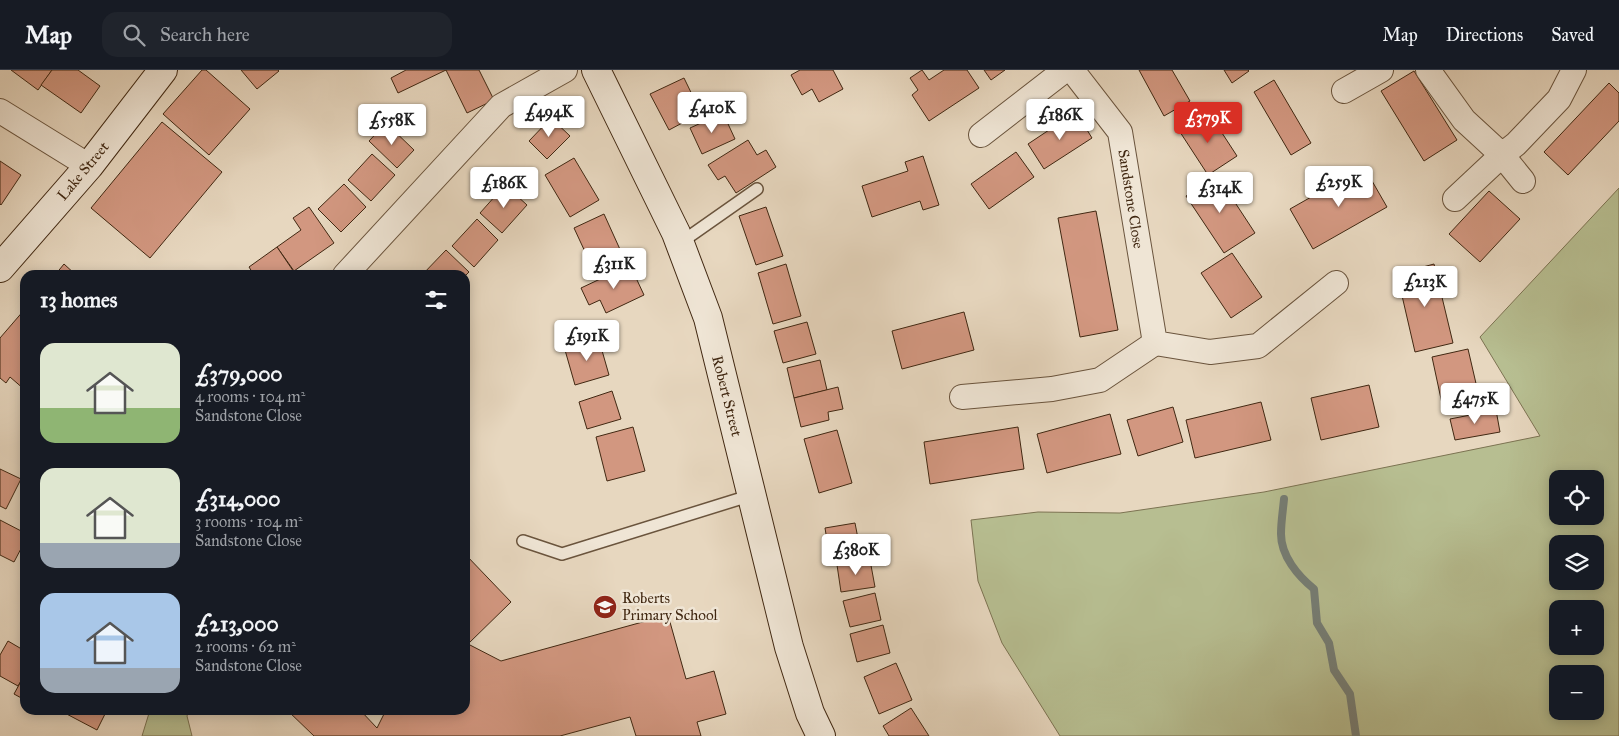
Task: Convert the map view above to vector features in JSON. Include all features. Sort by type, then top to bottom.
[{"type":"main road","name":"Lake Street","points":[[0,268],[89,166],[162,70]]},
{"type":"main road","name":"Robert Street","points":[[596,70],[680,243],[708,318],[789,647],[810,713],[821,736]]},
{"type":"street","points":[[350,270],[501,106],[565,70]]},
{"type":"street","points":[[981,135],[1065,70]]},
{"type":"street","name":"Sandstone Close","points":[[1072,70],[1120,132],[1155,343]]},
{"type":"street","points":[[1344,91],[1382,70]]},
{"type":"street","points":[[1428,70],[1464,120],[1502,155],[1523,181]]},
{"type":"street","points":[[1455,199],[1516,144],[1559,99],[1574,70]]},
{"type":"street","points":[[0,111],[89,166]]},
{"type":"street","points":[[962,397],[1052,389],[1100,380],[1155,343],[1210,352],[1258,346],[1336,283]]},
{"type":"lane","points":[[680,243],[757,189]]},
{"type":"lane","points":[[523,541],[562,554],[752,495]]},
{"type":"green space","points":[[1619,188],[1619,736],[1060,736],[1002,643],[978,581],[971,520],[1038,512],[1120,513],[1264,492],[1540,436],[1480,337]]},
{"type":"green space","points":[[148,715],[187,715],[192,736],[142,736]]},
{"type":"building","points":[[11,70],[52,70],[38,90]]},
{"type":"building","points":[[52,70],[78,70],[100,86],[81,113],[41,85]]},
{"type":"building","points":[[202,70],[206,70],[250,109],[209,155],[163,114]]},
{"type":"building","points":[[241,70],[278,70],[279,71],[257,89]]},
{"type":"building","points":[[406,70],[446,70],[398,93],[391,78]]},
{"type":"building","points":[[446,70],[479,70],[494,100],[467,113]]},
{"type":"building","points":[[800,70],[833,70],[843,89],[819,102],[812,89],[802,95],[791,75]]},
{"type":"building","points":[[922,70],[929,80],[944,70],[967,70],[979,88],[929,121],[912,95],[918,90],[910,78]]},
{"type":"building","points":[[984,70],[1005,70],[991,80]]},
{"type":"building","points":[[1139,70],[1172,70],[1190,101],[1164,116]]},
{"type":"building","points":[[1224,70],[1248,70],[1249,71],[1232,83]]},
{"type":"building","points":[[1414,71],[1457,140],[1424,161],[1381,91]]},
{"type":"building","points":[[684,78],[701,113],[669,130],[650,94]]},
{"type":"building","points":[[1274,80],[1311,143],[1291,155],[1254,92]]},
{"type":"building","points":[[1609,83],[1619,93],[1619,121],[1568,175],[1544,152]]},
{"type":"building","points":[[1076,112],[1092,138],[1044,169],[1028,144]]},
{"type":"building","points":[[723,113],[735,139],[702,154],[690,128]]},
{"type":"building","points":[[1209,113],[1237,156],[1208,175],[1180,132]]},
{"type":"building","points":[[551,118],[570,136],[547,159],[529,141]]},
{"type":"building","points":[[162,122],[222,172],[150,258],[91,208]]},
{"type":"building","points":[[386,123],[414,150],[397,168],[369,141]]},
{"type":"building","points":[[748,140],[757,155],[766,150],[776,167],[736,193],[725,176],[718,180],[708,165]]},
{"type":"building","points":[[1016,152],[1034,177],[989,209],[971,184]]},
{"type":"building","points":[[372,154],[395,175],[371,201],[348,180]]},
{"type":"building","points":[[923,156],[939,205],[923,210],[920,201],[872,217],[862,186],[908,171],[905,162]]},
{"type":"building","points":[[574,158],[599,200],[570,217],[545,175]]},
{"type":"building","points":[[0,161],[21,175],[1,205],[0,204]]},
{"type":"building","points":[[1364,167],[1387,207],[1313,249],[1290,209]]},
{"type":"building","points":[[1217,175],[1255,233],[1224,253],[1186,196]]},
{"type":"building","points":[[344,184],[366,207],[341,232],[318,209]]},
{"type":"building","points":[[505,185],[527,205],[502,233],[480,213]]},
{"type":"building","points":[[1489,191],[1520,219],[1480,262],[1449,234]]},
{"type":"building","points":[[309,207],[334,243],[295,270],[293,270],[277,247],[301,230],[293,218]]},
{"type":"building","points":[[766,207],[783,256],[756,265],[739,216]]},
{"type":"building","points":[[1096,211],[1118,330],[1080,337],[1058,218]]},
{"type":"building","points":[[604,214],[623,256],[593,269],[574,228]]},
{"type":"building","points":[[477,219],[498,240],[474,267],[452,246]]},
{"type":"building","points":[[277,247],[293,270],[251,270],[249,267]]},
{"type":"building","points":[[446,250],[467,270],[427,270]]},
{"type":"building","points":[[1232,253],[1262,297],[1231,318],[1201,273]]},
{"type":"building","points":[[64,264],[71,270],[59,270]]},
{"type":"building","points":[[786,264],[801,316],[773,324],[758,273]]},
{"type":"building","points":[[1434,264],[1453,343],[1415,352],[1397,274]]},
{"type":"building","points":[[630,265],[644,295],[606,313],[600,300],[589,305],[581,288]]},
{"type":"building","points":[[964,312],[974,350],[902,369],[892,331]]},
{"type":"building","points":[[20,315],[20,386],[10,377],[6,383],[0,378],[0,338]]},
{"type":"building","points":[[807,322],[816,354],[783,363],[774,331]]},
{"type":"building","points":[[599,340],[609,375],[575,385],[565,350]]},
{"type":"building","points":[[1468,349],[1481,405],[1444,413],[1432,357]]},
{"type":"building","points":[[820,360],[827,390],[794,398],[787,368]]},
{"type":"building","points":[[1369,385],[1379,427],[1321,440],[1311,398]]},
{"type":"building","points":[[838,387],[843,409],[828,412],[829,420],[801,427],[794,398]]},
{"type":"building","points":[[612,391],[621,419],[587,429],[579,402]]},
{"type":"building","points":[[1261,402],[1271,440],[1195,458],[1186,420]]},
{"type":"building","points":[[1173,407],[1183,442],[1138,456],[1127,420]]},
{"type":"building","points":[[1496,410],[1500,432],[1455,440],[1450,419]]},
{"type":"building","points":[[1110,414],[1121,454],[1047,473],[1037,434]]},
{"type":"building","points":[[633,427],[645,471],[607,481],[596,437]]},
{"type":"building","points":[[1018,427],[1024,469],[930,484],[924,442]]},
{"type":"building","points":[[837,430],[852,483],[819,493],[804,439]]},
{"type":"building","points":[[0,469],[20,479],[20,481],[6,509],[0,506]]},
{"type":"building","points":[[0,520],[20,530],[20,551],[14,562],[0,555]]},
{"type":"building","points":[[855,523],[861,554],[830,559],[825,528]]},
{"type":"building","points":[[470,559],[511,602],[470,642]]},
{"type":"building","points":[[870,560],[875,587],[841,592],[837,565]]},
{"type":"building","points":[[875,593],[881,620],[850,627],[843,601]]},
{"type":"building","points":[[668,615],[686,679],[714,671],[726,714],[697,722],[701,736],[636,736],[630,717],[560,736],[314,736],[292,715],[365,715],[377,728],[384,715],[470,715],[470,645],[501,661]]},
{"type":"building","points":[[883,625],[890,653],[857,662],[850,634]]},
{"type":"building","points":[[8,641],[20,648],[20,683],[18,686],[0,676],[0,655]]},
{"type":"building","points":[[896,663],[912,700],[879,714],[864,677]]},
{"type":"building","points":[[20,683],[20,697],[14,694]]},
{"type":"building","points":[[911,708],[929,736],[889,736],[883,726]]},
{"type":"building","points":[[68,715],[104,715],[97,730]]},
{"type":"waterway","points":[[1284,499],[1281,534],[1284,550],[1297,572],[1314,589],[1317,623],[1329,643],[1334,670],[1350,694],[1356,736]]},
{"type":"place","name":"Roberts Primary School","points":[[605,607]]}]
